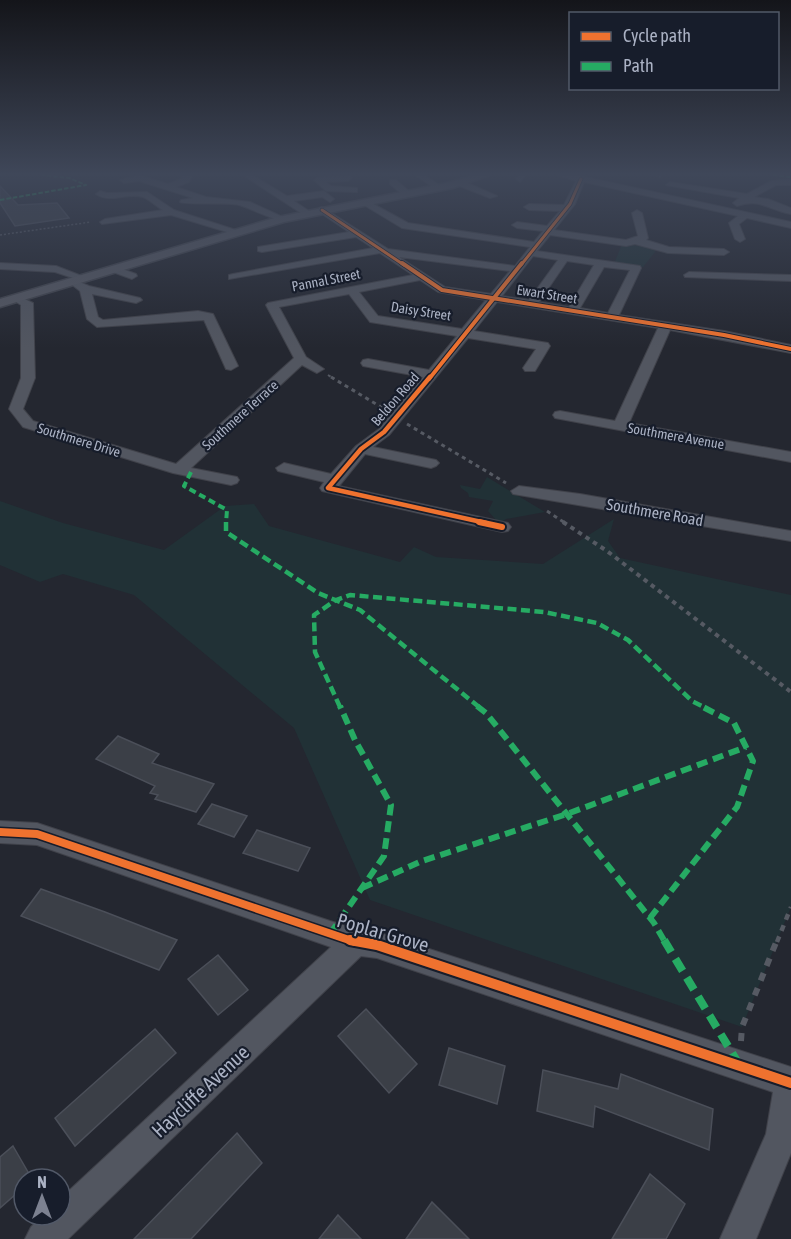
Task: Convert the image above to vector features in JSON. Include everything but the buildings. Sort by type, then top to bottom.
[{"type":"main road","points":[[0,303],[80,283],[114,269],[238,233]]},
{"type":"street","points":[[443,233],[534,249],[565,258],[601,257],[636,268],[612,317]]},
{"type":"street","name":"Beldon Road","points":[[336,480],[361,449],[384,432],[546,233]]},
{"type":"street","points":[[565,233],[610,240],[637,241],[668,250],[724,252]]},
{"type":"street","points":[[637,241],[643,238],[642,233]]},
{"type":"street","points":[[738,233],[740,239]]},
{"type":"street","points":[[274,269],[259,246],[288,239],[357,234]]},
{"type":"street","name":"Ewart Street","points":[[357,234],[442,290],[666,325],[791,350]]},
{"type":"street","points":[[573,310],[610,240]]},
{"type":"street","points":[[233,277],[383,251],[517,269]]},
{"type":"street","points":[[532,304],[565,258]]},
{"type":"street","points":[[0,266],[56,270],[80,283],[136,300]]},
{"type":"street","points":[[114,269],[132,276]]},
{"type":"street","points":[[689,275],[791,278]]},
{"type":"street","name":"Pannal Street","points":[[301,359],[272,306],[421,278]]},
{"type":"street","points":[[80,283],[93,319],[101,324],[198,315],[209,317],[231,366]]},
{"type":"street","name":"Daisy Street","points":[[352,290],[374,319],[544,346],[530,368]]},
{"type":"street","name":"Southmere Drive","points":[[16,298],[27,303],[28,378],[16,410],[28,424],[179,470],[231,480]]},
{"type":"street","points":[[620,426],[666,325]]},
{"type":"street","points":[[301,359],[317,369]]},
{"type":"street","name":"Southmere Terrace","points":[[179,470],[301,359]]},
{"type":"street","points":[[368,363],[432,375]]},
{"type":"street","name":"Southmere Avenue","points":[[560,415],[791,457]]},
{"type":"street","name":"Beldon Road","points":[[361,449],[431,463]]},
{"type":"street","points":[[284,468],[336,480]]},
{"type":"street","points":[[336,480],[328,488],[479,513],[502,527]]},
{"type":"street","name":"Southmere Road","points":[[519,491],[580,499],[791,536]]},
{"type":"street","name":"Poplar Grove","points":[[0,832],[38,834],[356,942],[377,945],[790,1083]]},
{"type":"street","name":"Haycliffe Avenue","points":[[43,1239],[356,942]]},
{"type":"street","points":[[738,1239],[782,1135],[790,1083]]},
{"type":"path","points":[[0,235],[15,233]]},
{"type":"path","points":[[317,369],[519,491],[607,551],[791,692]]},
{"type":"path","points":[[740,1066],[742,1027],[791,907]]},
{"type":"shaded area","points":[[622,244],[654,247],[655,252],[643,267],[614,264]]},
{"type":"shaded area","points":[[487,477],[545,512],[506,519],[502,522],[496,520],[488,511],[493,501],[469,497],[460,485],[480,489]]},
{"type":"shaded area","points":[[0,501],[63,523],[164,550],[225,506],[254,504],[269,526],[400,562],[414,547],[436,557],[543,564],[614,519],[608,541],[620,558],[791,595],[791,907],[742,1027],[370,900],[294,728],[134,595],[63,574],[40,582],[0,565]]},
{"type":"marked path","points":[[191,472],[184,486],[227,510],[226,532],[318,593],[360,610],[486,713],[654,923],[740,1066]]},
{"type":"marked path","points":[[330,934],[384,856],[391,805],[355,740],[315,652],[314,615],[336,600],[350,595],[544,612],[597,623],[628,640],[692,701],[734,723],[753,761],[737,807],[650,918]]},
{"type":"marked path","points":[[362,888],[422,861],[567,814],[746,747]]},
{"type":"cycle path","points":[[356,233],[442,290],[724,335],[791,349]]},
{"type":"cycle path","points":[[502,527],[328,488],[361,449],[384,432],[414,397],[547,233]]},
{"type":"cycle path","points":[[0,832],[37,834],[330,934],[356,942],[377,945],[791,1083]]}]
